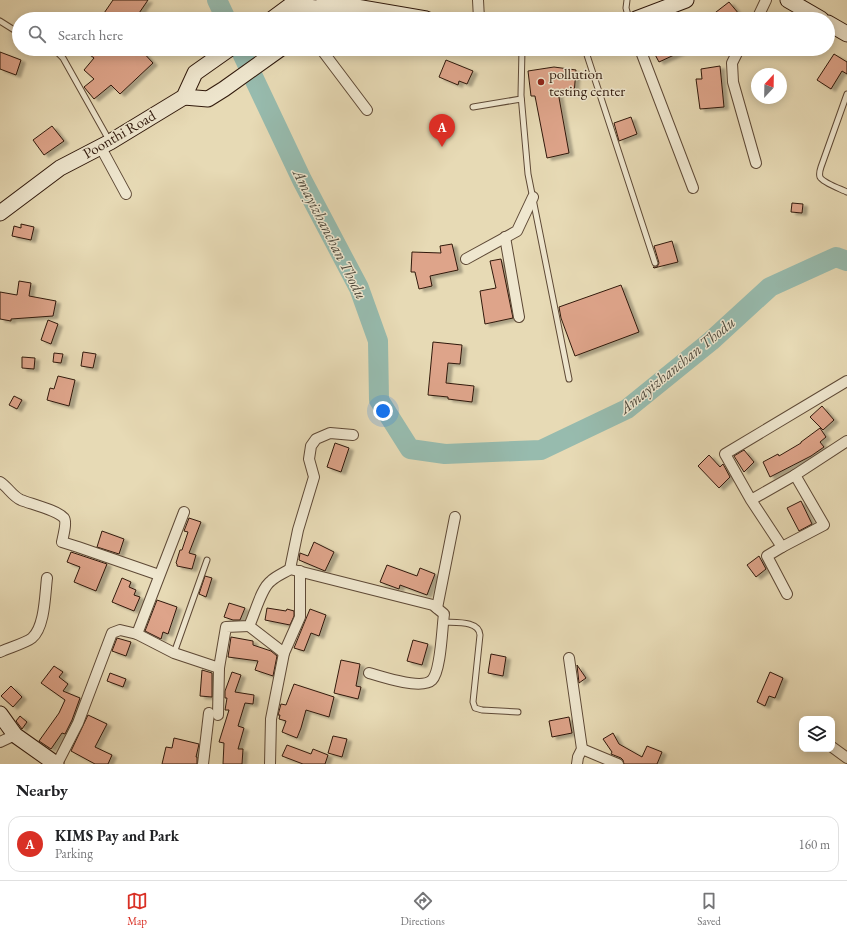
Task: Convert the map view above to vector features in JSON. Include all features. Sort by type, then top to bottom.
[{"type":"main road","points":[[654,12],[686,0]]},
{"type":"main road","points":[[788,0],[808,12]]},
{"type":"main road","points":[[282,12],[292,5],[319,8],[345,5],[386,12]]},
{"type":"main road","points":[[835,27],[847,34]]},
{"type":"main road","points":[[220,56],[195,73],[184,97],[208,99],[270,56]]},
{"type":"main road","name":"Poonthi Road","points":[[0,213],[60,168],[105,144],[184,97]]},
{"type":"main road","points":[[0,714],[15,735],[56,764]]},
{"type":"street","points":[[478,0],[479,12]]},
{"type":"street","points":[[760,12],[766,0]]},
{"type":"street","points":[[326,56],[367,110]]},
{"type":"street","points":[[643,56],[693,188]]},
{"type":"street","points":[[736,56],[732,63],[733,82],[756,163]]},
{"type":"street","points":[[105,144],[126,194]]},
{"type":"street","points":[[466,259],[518,231],[533,197]]},
{"type":"street","points":[[505,237],[519,316]]},
{"type":"street","points":[[782,547],[751,500],[725,454],[847,381]]},
{"type":"street","points":[[270,764],[271,718],[284,653],[300,617],[295,570],[298,530],[314,477],[309,459],[311,446],[316,439],[330,433],[352,435]]},
{"type":"street","points":[[751,500],[794,475],[847,441]]},
{"type":"street","points":[[787,594],[767,556],[824,525],[794,475]]},
{"type":"street","points":[[0,482],[7,486],[13,495],[20,499],[43,507],[63,517],[65,526],[62,542],[159,575]]},
{"type":"street","points":[[137,634],[184,512]]},
{"type":"street","points":[[438,608],[455,517]]},
{"type":"street","points":[[249,626],[255,614],[258,603],[270,581],[295,570],[433,605],[444,614],[439,665],[432,680],[426,683],[416,683],[393,680],[370,674]]},
{"type":"street","points":[[0,652],[32,638],[37,631],[43,615],[47,578]]},
{"type":"street","points":[[203,764],[214,714],[219,668],[226,627],[249,626],[284,653]]},
{"type":"street","points":[[56,764],[78,723],[112,634],[120,630],[137,634],[174,653],[219,668]]},
{"type":"street","points":[[569,658],[582,749],[578,757],[577,764]]},
{"type":"street","points":[[0,742],[15,735]]},
{"type":"street","points":[[582,749],[618,764]]},
{"type":"street","points":[[835,749],[847,758]]},
{"type":"lane","points":[[627,0],[627,12]]},
{"type":"lane","points":[[0,20],[12,28]]},
{"type":"lane","points":[[61,56],[105,144]]},
{"type":"lane","points":[[522,56],[521,100],[528,174],[569,379]]},
{"type":"lane","points":[[587,56],[655,263]]},
{"type":"lane","points":[[847,94],[821,167],[820,174],[824,181],[847,192]]},
{"type":"lane","points":[[473,107],[521,100]]},
{"type":"lane","points":[[174,653],[207,560]]},
{"type":"lane","points":[[443,622],[471,624],[480,630],[473,702],[475,708],[482,710],[518,712]]},
{"type":"building","points":[[113,0],[148,0],[140,12],[105,12]]},
{"type":"building","points":[[729,2],[737,12],[716,12]]},
{"type":"building","points":[[0,52],[21,60],[16,75],[0,69]]},
{"type":"building","points":[[835,55],[847,62],[847,74],[842,71],[831,89],[817,80]]},
{"type":"building","points":[[91,56],[146,56],[153,63],[120,94],[111,85],[94,99],[84,87],[94,79],[84,70],[94,58]]},
{"type":"building","points":[[656,56],[672,56],[659,62]]},
{"type":"building","points":[[446,60],[473,71],[467,84],[459,81],[458,85],[439,77]]},
{"type":"building","points":[[720,66],[724,107],[700,109],[696,79],[702,79],[701,69]]},
{"type":"building","points":[[554,67],[576,70],[574,94],[558,92],[569,153],[547,158],[535,96],[531,96],[528,71]]},
{"type":"building","points":[[631,117],[637,134],[619,141],[614,123]]},
{"type":"building","points":[[52,126],[64,141],[44,155],[33,140]]},
{"type":"building","points":[[792,203],[803,204],[802,213],[791,212]]},
{"type":"building","points":[[21,224],[34,227],[31,240],[12,236],[14,226],[21,228]]},
{"type":"building","points":[[672,241],[678,262],[654,268],[653,267],[657,267],[659,263],[654,246]]},
{"type":"building","points":[[452,244],[458,270],[430,276],[432,286],[419,289],[415,272],[411,272],[412,252],[441,253],[440,246]]},
{"type":"building","points":[[501,259],[513,318],[485,324],[480,291],[496,288],[490,261]]},
{"type":"building","points":[[19,281],[31,283],[29,296],[56,301],[53,316],[11,319],[11,321],[0,319],[0,292],[17,295]]},
{"type":"building","points":[[621,285],[639,332],[575,356],[561,318],[559,307]]},
{"type":"building","points":[[48,320],[58,324],[51,344],[41,340]]},
{"type":"building","points":[[433,342],[462,345],[460,364],[448,363],[446,383],[474,386],[472,402],[428,395]]},
{"type":"building","points":[[83,352],[96,354],[93,368],[81,366]]},
{"type":"building","points":[[54,353],[63,354],[61,363],[53,362]]},
{"type":"building","points":[[22,357],[35,358],[34,369],[22,368]]},
{"type":"building","points":[[58,376],[75,380],[69,406],[47,400],[50,388],[54,389]]},
{"type":"building","points":[[14,396],[22,400],[17,409],[9,405]]},
{"type":"building","points":[[822,406],[834,420],[823,430],[810,417]]},
{"type":"building","points":[[820,428],[826,437],[820,442],[824,447],[811,456],[770,477],[763,462],[778,454],[779,456],[801,443]]},
{"type":"building","points":[[335,443],[349,448],[341,472],[327,467]]},
{"type":"building","points":[[744,450],[754,462],[744,472],[734,456]]},
{"type":"building","points":[[709,455],[720,467],[723,464],[730,477],[719,488],[698,466]]},
{"type":"building","points":[[801,501],[812,524],[799,531],[787,508]]},
{"type":"building","points":[[189,518],[201,522],[189,553],[196,555],[192,569],[177,566],[176,563],[188,532],[184,531]]},
{"type":"building","points":[[102,531],[124,539],[119,554],[97,547]]},
{"type":"building","points":[[314,542],[334,552],[325,571],[299,560],[300,553],[308,556]]},
{"type":"building","points":[[71,552],[107,564],[96,591],[74,582],[80,567],[67,562]]},
{"type":"building","points":[[759,556],[766,569],[756,577],[747,565]]},
{"type":"building","points":[[387,565],[417,576],[420,568],[435,574],[427,595],[400,585],[399,589],[380,582]]},
{"type":"building","points":[[205,576],[212,578],[206,597],[199,594]]},
{"type":"building","points":[[122,578],[131,582],[129,587],[136,590],[134,595],[140,597],[134,611],[112,602]]},
{"type":"building","points":[[157,600],[177,607],[168,634],[163,632],[161,639],[145,631]]},
{"type":"building","points":[[229,603],[245,608],[240,620],[233,620],[224,617]]},
{"type":"building","points":[[267,608],[286,611],[287,609],[294,611],[294,616],[290,625],[265,620]]},
{"type":"building","points":[[310,609],[326,615],[319,636],[311,633],[304,651],[294,648]]},
{"type":"building","points":[[231,637],[253,641],[253,645],[271,651],[277,656],[273,676],[255,670],[258,661],[228,657]]},
{"type":"building","points":[[117,638],[131,642],[126,656],[112,651]]},
{"type":"building","points":[[413,640],[428,644],[422,665],[407,661]]},
{"type":"building","points":[[491,654],[506,657],[503,676],[488,673]]},
{"type":"building","points":[[341,660],[360,664],[356,686],[361,687],[358,699],[334,693]]},
{"type":"building","points":[[577,665],[586,678],[579,683]]},
{"type":"building","points":[[54,666],[63,672],[59,677],[68,684],[63,691],[80,698],[65,734],[62,733],[51,749],[39,741],[59,713],[65,700],[41,683]]},
{"type":"building","points":[[202,670],[212,673],[212,697],[200,696]]},
{"type":"building","points":[[232,672],[241,675],[235,692],[254,695],[253,704],[245,703],[238,726],[244,728],[238,749],[243,749],[242,764],[223,764],[224,743],[219,742],[229,710],[225,710],[227,698],[225,698],[225,691]]},
{"type":"building","points":[[770,672],[783,678],[775,698],[769,696],[765,706],[757,702]]},
{"type":"building","points":[[110,673],[126,679],[123,687],[107,681]]},
{"type":"building","points":[[294,684],[334,697],[329,717],[306,710],[297,738],[282,732],[286,721],[279,719],[280,715],[278,715],[281,704],[286,705]]},
{"type":"building","points":[[11,686],[22,697],[13,707],[1,696]]},
{"type":"building","points":[[88,715],[107,724],[95,747],[112,755],[108,764],[95,764],[71,751]]},
{"type":"building","points":[[20,716],[27,722],[22,729],[16,721]]},
{"type":"building","points":[[569,717],[572,733],[552,737],[549,721]]},
{"type":"building","points":[[613,733],[619,744],[642,757],[647,746],[662,752],[657,764],[624,764],[621,758],[611,754],[612,752],[603,739]]},
{"type":"building","points":[[333,736],[347,739],[342,757],[328,753]]},
{"type":"building","points":[[174,738],[199,744],[196,757],[197,764],[162,764],[166,747],[172,748]]},
{"type":"building","points":[[287,745],[311,754],[313,749],[328,755],[325,764],[303,764],[282,756]]},
{"type":"waterway","name":"Amayizhanchan Thodu","points":[[217,0],[223,12]]},
{"type":"waterway","name":"Amayizhanchan Thodu","points":[[243,56],[302,180],[359,288],[378,341],[379,400],[410,449],[445,454],[541,450],[627,409],[711,341],[770,287],[836,257],[847,261]]},
{"type":"place","name":"pollution testing center","points":[[541,82]]},
{"type":"place","name":"KIMS Pay and Park","points":[[442,147]]}]
